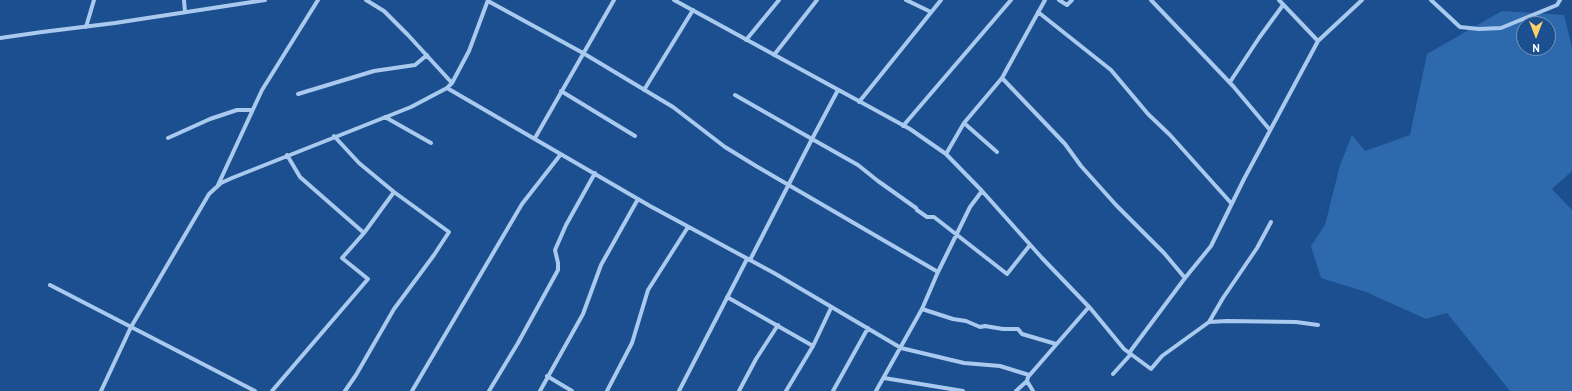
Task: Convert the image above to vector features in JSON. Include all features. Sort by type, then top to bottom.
[{"type":"street","points":[[86,27],[94,0]]},
{"type":"street","points":[[184,0],[185,12]]},
{"type":"street","points":[[0,38],[86,27],[265,0]]},
{"type":"street","points":[[217,187],[262,90],[318,0]]},
{"type":"street","points":[[366,0],[384,11],[452,83]]},
{"type":"street","points":[[101,391],[131,327],[209,194],[232,178],[334,136],[411,107],[447,88],[452,83],[469,51],[488,0],[583,53],[673,107],[725,147],[938,272]]},
{"type":"street","points":[[535,138],[614,0]]},
{"type":"street","points":[[674,0],[910,129],[946,154],[982,191],[1130,353],[1151,369],[1162,356],[1209,322],[1223,298],[1257,248],[1271,222]]},
{"type":"street","points":[[746,40],[779,0]]},
{"type":"street","points":[[774,55],[817,0]]},
{"type":"street","points":[[906,0],[931,12]]},
{"type":"street","points":[[859,102],[941,0]]},
{"type":"street","points":[[903,126],[1011,0]]},
{"type":"street","points":[[1059,0],[1067,5],[1072,0]]},
{"type":"street","points":[[1151,0],[1230,82],[1270,130]]},
{"type":"street","points":[[1279,0],[1318,41]]},
{"type":"street","points":[[1113,374],[1211,246],[1231,203],[1318,41],[1362,0]]},
{"type":"street","points":[[1431,0],[1460,27],[1479,29],[1501,28],[1557,5],[1560,0]]},
{"type":"street","points":[[946,154],[964,123],[1002,78],[1043,1]]},
{"type":"street","points":[[1230,82],[1283,5]]},
{"type":"street","points":[[644,90],[693,10]]},
{"type":"street","points":[[1038,12],[1111,70],[1148,114],[1170,135],[1231,203]]},
{"type":"street","points":[[298,94],[374,71],[415,65],[428,56]]},
{"type":"street","points":[[1002,78],[1065,144],[1081,166],[1116,205],[1164,253],[1185,278]]},
{"type":"street","points":[[447,88],[638,199],[774,273],[901,348],[964,363],[1000,366],[1029,376]]},
{"type":"street","points":[[679,391],[727,297],[838,90]]},
{"type":"street","points":[[561,91],[635,136]]},
{"type":"street","points":[[735,95],[858,165],[927,217],[934,217],[1007,274],[1030,245]]},
{"type":"street","points":[[168,138],[210,119],[237,110],[252,110]]},
{"type":"street","points":[[385,117],[431,143]]},
{"type":"street","points":[[964,123],[997,152]]},
{"type":"street","points":[[334,136],[360,163],[394,192],[449,232],[394,309],[356,376],[345,391]]},
{"type":"street","points":[[412,391],[522,204],[561,154]]},
{"type":"street","points":[[287,155],[300,177],[364,233]]},
{"type":"street","points":[[489,391],[518,343],[558,270],[555,250],[566,225],[595,173]]},
{"type":"street","points":[[876,391],[922,309],[938,272],[970,207],[982,191]]},
{"type":"street","points":[[272,391],[368,279],[342,258],[364,233],[394,192]]},
{"type":"street","points":[[540,391],[547,376],[583,314],[601,265],[638,199]]},
{"type":"street","points":[[607,391],[632,343],[648,290],[688,227]]},
{"type":"street","points":[[50,285],[255,391]]},
{"type":"street","points":[[727,297],[778,325],[812,346]]},
{"type":"street","points":[[786,391],[812,346],[831,308]]},
{"type":"street","points":[[1016,391],[1027,381],[1029,376],[1088,308]]},
{"type":"street","points":[[922,309],[953,319],[966,321],[980,328],[985,326],[1003,329],[1018,329],[1022,334],[1056,344]]},
{"type":"street","points":[[1209,322],[1296,322],[1318,325]]},
{"type":"street","points":[[739,391],[778,325]]},
{"type":"street","points":[[833,391],[868,328]]},
{"type":"street","points":[[547,376],[572,391]]},
{"type":"street","points":[[884,378],[963,391]]},
{"type":"street","points":[[1027,381],[1032,391]]},
{"type":"shaded area","points":[[1502,11],[1564,15],[1572,47],[1572,171],[1552,189],[1572,210],[1572,391],[1510,391],[1447,313],[1426,319],[1366,292],[1321,278],[1311,246],[1325,225],[1340,165],[1352,135],[1365,151],[1410,135],[1427,54]]}]
